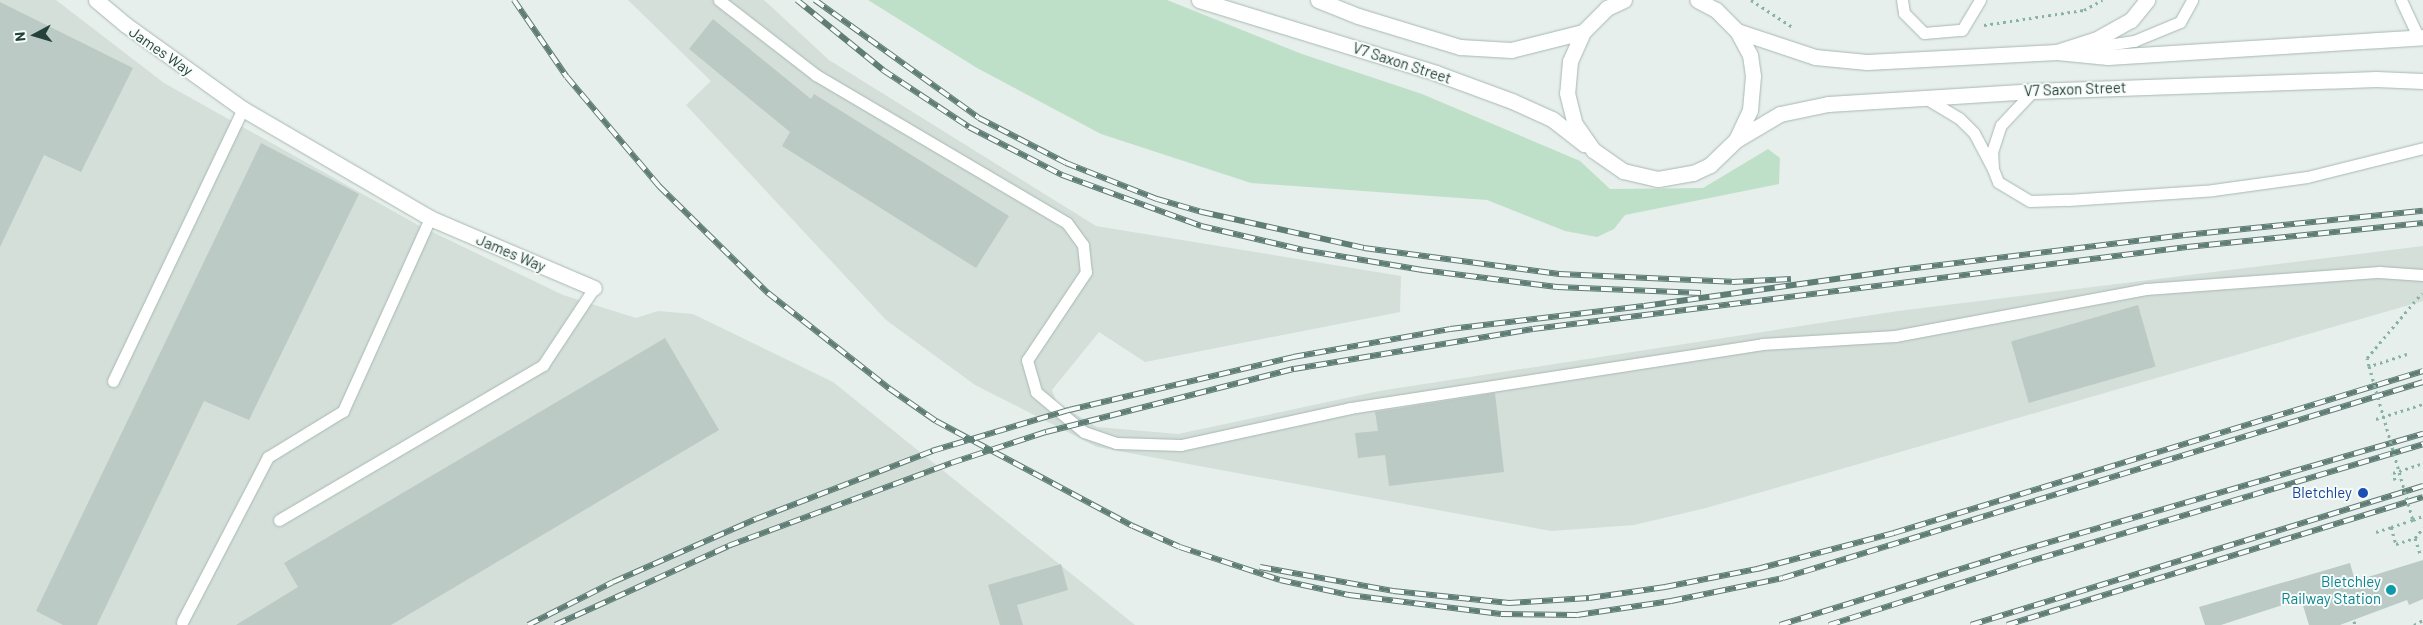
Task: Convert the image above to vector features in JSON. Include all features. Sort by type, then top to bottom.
[{"type":"main road","name":"James Way","points":[[96,0],[126,25],[243,109],[430,218],[594,288]]},
{"type":"main road","name":"V7 Saxon Street","points":[[1199,0],[1436,73],[1512,101],[1552,119],[1623,171],[1658,179],[1694,173],[1710,165],[1736,140],[1780,114],[1828,104],[1927,99],[2033,90],[2376,80],[2423,81]]},
{"type":"main road","name":"V7 Saxon Street","points":[[1318,0],[1358,16],[1460,47],[1511,50],[1583,32]]},
{"type":"main road","points":[[1593,150],[1575,124],[1567,93],[1570,61],[1583,32],[1608,4],[1624,0]]},
{"type":"main road","points":[[1697,0],[1716,10],[1737,31],[1750,55],[1753,76],[1750,110],[1736,140]]},
{"type":"main road","points":[[2057,52],[2096,40],[2132,20],[2147,0]]},
{"type":"main road","name":"V7 Saxon Street","points":[[1737,31],[1815,57],[1867,62],[2057,52],[2108,57],[2421,36]]},
{"type":"lane","points":[[719,0],[816,75],[1068,223],[1083,245],[1086,272],[1027,360],[1036,392],[1084,432],[1116,443],[1181,445],[1360,407],[1762,344],[1895,336],[2146,289],[2379,272],[2423,275]]},
{"type":"lane","points":[[1902,0],[1904,13],[1924,33],[1962,30],[1980,0]]},
{"type":"lane","points":[[2057,52],[2134,41],[2180,22],[2192,0]]},
{"type":"lane","points":[[2401,0],[2421,36]]},
{"type":"lane","points":[[1993,169],[1992,152],[2002,125],[2033,90]]},
{"type":"lane","points":[[1927,99],[1959,118],[1974,133],[1998,182],[2030,201],[2213,190],[2307,178],[2423,148]]},
{"type":"lane","points":[[114,381],[243,109]]},
{"type":"lane","points":[[182,622],[268,457],[344,411],[430,218]]},
{"type":"lane","name":"James Way","points":[[279,520],[543,365],[594,288]]},
{"type":"path","points":[[2411,520],[2399,471],[2366,358],[2423,292]]},
{"type":"path","points":[[2368,366],[2407,354]]},
{"type":"path","points":[[2376,419],[2423,404]]},
{"type":"path","points":[[2395,480],[2393,473],[2423,463]]},
{"type":"path","points":[[2376,532],[2423,516]]},
{"type":"path","points":[[2391,527],[2396,544],[2415,538],[2423,528]]},
{"type":"path","points":[[2415,538],[2420,553]]},
{"type":"path","points":[[2414,625],[2423,620]]},
{"type":"shaded area","points":[[0,0],[56,0],[164,83],[418,225],[563,295],[636,318],[658,311],[693,314],[833,382],[1135,625],[0,625]]},
{"type":"shaded area","points":[[628,0],[764,0],[829,60],[1096,226],[1401,276],[1400,312],[1145,362],[1099,332],[1052,390],[1057,403],[1097,427],[1178,434],[1379,391],[1898,311],[2423,246],[2423,301],[1706,508],[1634,525],[1551,531],[1097,447],[975,385],[886,320],[686,105],[711,81]]},
{"type":"green space","points":[[868,0],[1167,0],[1302,54],[1422,94],[1580,161],[1610,189],[1703,188],[1768,149],[1780,158],[1779,184],[1625,215],[1614,229],[1597,237],[1565,231],[1487,200],[1251,183],[1101,134],[977,68]]},
{"type":"building","points":[[0,2],[133,68],[81,172],[44,155],[0,247]]},
{"type":"building","points":[[713,19],[811,99],[814,94],[1009,216],[976,268],[782,146],[790,132],[689,49]]},
{"type":"building","points":[[261,143],[359,194],[249,420],[204,401],[97,625],[63,625],[36,611]]},
{"type":"building","points":[[2138,305],[2156,367],[2029,403],[2011,341]]},
{"type":"building","points":[[665,338],[719,430],[391,625],[236,625],[298,587],[284,563]]},
{"type":"building","points":[[1495,393],[1504,472],[1389,486],[1385,455],[1358,458],[1355,433],[1378,431],[1375,412]]},
{"type":"building","points":[[2423,560],[2423,599],[2409,605],[2407,600],[2340,625],[2309,625],[2301,599],[2221,625],[2205,625],[2199,607],[2350,563],[2355,581]]},
{"type":"building","points":[[1061,564],[1068,590],[1017,605],[1023,625],[1000,625],[988,585]]},
{"type":"railway","points":[[514,0],[567,77],[659,186],[768,293],[890,389],[936,421],[1133,526],[1180,547],[1280,580],[1349,595],[1501,614],[1577,615],[1671,601],[1783,578],[2423,382]]},
{"type":"railway","points":[[797,0],[883,70],[969,127],[1062,175],[1201,226],[1303,250],[1422,270],[1557,287],[1701,293]]},
{"type":"railway","points":[[815,0],[979,118],[1066,163],[1157,199],[1202,212],[1364,248],[1559,274],[1732,282],[1791,279]]},
{"type":"railway","points":[[528,625],[613,582],[756,519],[932,451],[1069,410],[1293,357],[1450,329],[1644,306],[1899,270],[2185,235],[2423,211]]},
{"type":"railway","points":[[555,625],[728,546],[951,463],[1046,432],[1294,369],[1533,329],[2187,247],[2423,223]]},
{"type":"railway","points":[[1260,567],[1393,591],[1509,603],[1589,598],[1665,587],[1757,569],[1894,533],[2423,371]]},
{"type":"railway","points":[[1780,625],[2016,552],[2423,434]]},
{"type":"railway","points":[[1829,625],[2021,564],[2423,444]]},
{"type":"railway","points":[[1971,625],[2423,486]]},
{"type":"railway","points":[[2007,625],[2423,497]]},
{"type":"place","name":"Bletchley","points":[[2363,493]]},
{"type":"place","name":"Bletchley Railway Station","points":[[2391,590]]}]
